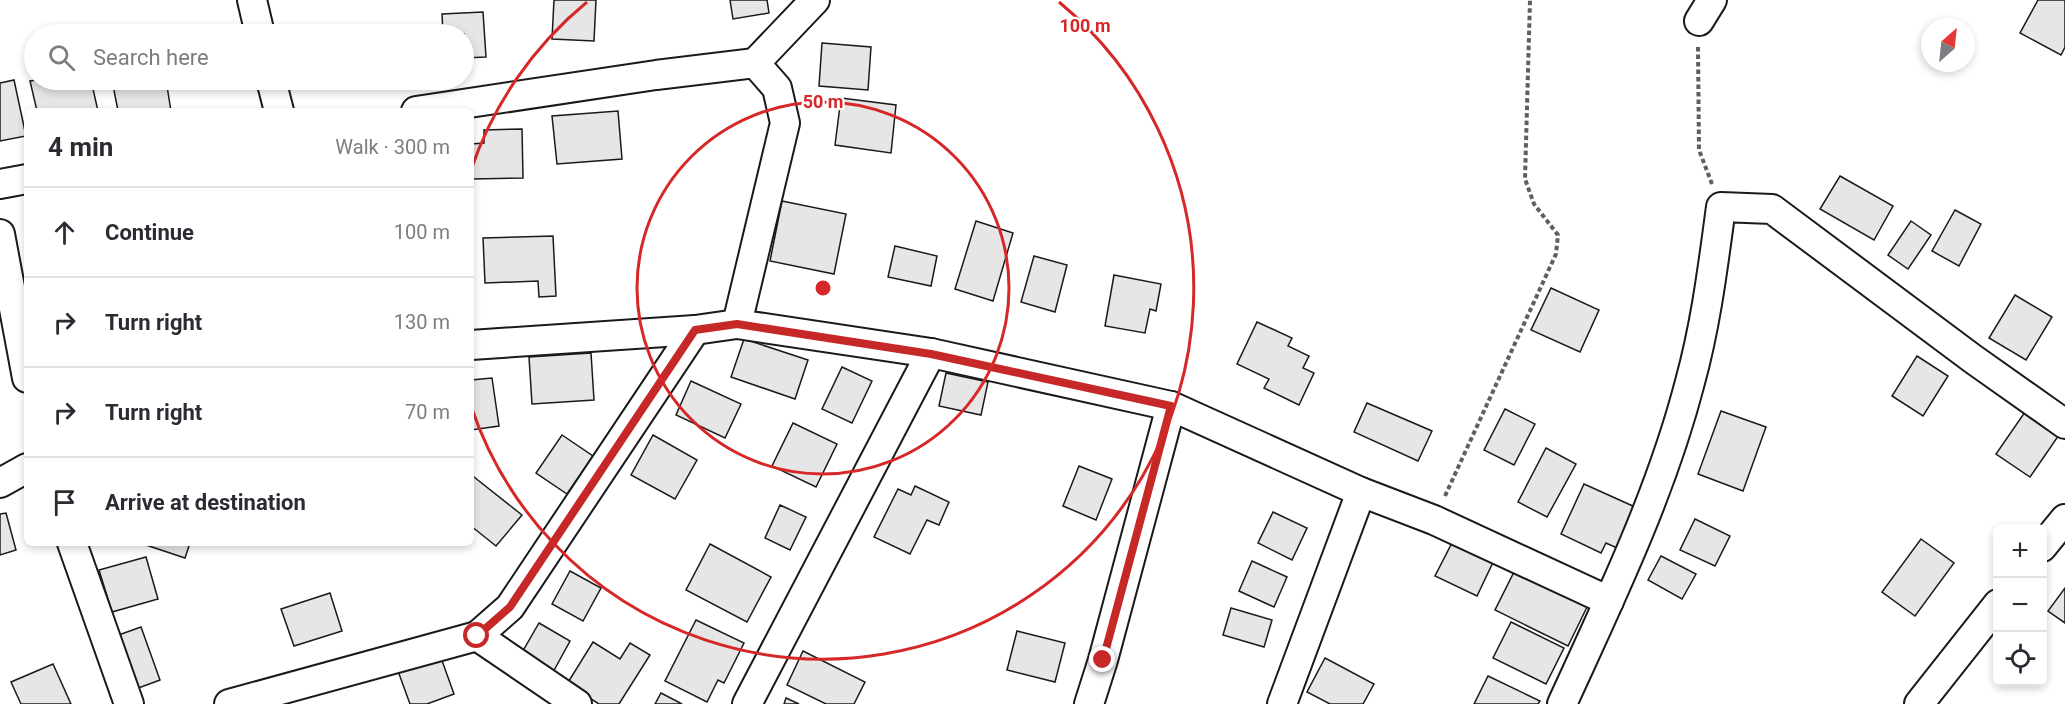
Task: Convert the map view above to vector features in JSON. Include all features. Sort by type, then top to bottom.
[{"type":"street","points":[[252,0],[258,24]]},
{"type":"street","points":[[436,108],[656,75],[755,63],[815,0]]},
{"type":"street","points":[[737,324],[785,123],[777,88],[755,63]]},
{"type":"street","points":[[274,90],[278,108]]},
{"type":"street","points":[[0,184],[24,180]]},
{"type":"street","points":[[1562,704],[1609,601],[1663,469],[1690,383],[1707,310],[1721,207],[1772,209],[1973,359],[2065,424]]},
{"type":"street","points":[[0,234],[24,362]]},
{"type":"street","points":[[474,345],[695,330],[737,324],[931,354],[1171,406],[1361,492],[1434,520],[1609,601]]},
{"type":"street","points":[[229,704],[477,636],[510,607],[695,330]]},
{"type":"street","points":[[747,704],[931,354]]},
{"type":"street","points":[[1089,704],[1103,660],[1171,406]]},
{"type":"street","points":[[0,483],[24,470]]},
{"type":"street","points":[[1282,704],[1361,492]]},
{"type":"street","points":[[2047,543],[2065,519]]},
{"type":"street","points":[[73,546],[129,704]]},
{"type":"street","points":[[1919,704],[1993,610]]},
{"type":"street","points":[[477,636],[577,704]]},
{"type":"path","points":[[1434,520],[1556,254],[1558,235],[1534,204],[1525,178],[1530,0]]},
{"type":"path","points":[[1706,10],[1700,150],[1721,207]]},
{"type":"building","points":[[554,0],[596,0],[594,41],[552,39]]},
{"type":"building","points":[[730,0],[767,0],[769,13],[733,19]]},
{"type":"building","points":[[2038,0],[2065,0],[2065,47],[2061,55],[2020,33]]},
{"type":"building","points":[[483,12],[486,57],[474,58],[474,24],[442,24],[442,14]]},
{"type":"building","points":[[822,43],[871,47],[868,90],[819,86]]},
{"type":"building","points":[[14,80],[24,136],[0,141],[0,83]]},
{"type":"building","points":[[32,90],[93,90],[97,108],[36,108]]},
{"type":"building","points":[[114,90],[168,90],[171,108],[117,108]]},
{"type":"building","points":[[841,98],[896,105],[891,153],[835,145]]},
{"type":"building","points":[[618,111],[622,159],[557,164],[552,116]]},
{"type":"building","points":[[522,129],[523,178],[474,179],[474,144],[484,143],[484,130]]},
{"type":"building","points":[[1840,176],[1893,206],[1874,240],[1820,209]]},
{"type":"building","points":[[782,201],[846,214],[834,274],[770,261]]},
{"type":"building","points":[[1955,210],[1981,224],[1959,266],[1932,251]]},
{"type":"building","points":[[976,221],[1013,233],[993,301],[955,289]]},
{"type":"building","points":[[1911,221],[1931,235],[1908,269],[1888,255]]},
{"type":"building","points":[[553,236],[556,296],[539,297],[538,281],[485,283],[483,238]]},
{"type":"building","points":[[895,246],[937,256],[931,286],[888,277]]},
{"type":"building","points":[[1034,256],[1067,265],[1055,312],[1021,302]]},
{"type":"building","points":[[1114,275],[1161,284],[1156,311],[1150,309],[1145,333],[1105,326]]},
{"type":"building","points":[[1551,288],[1599,310],[1580,352],[1531,330]]},
{"type":"building","points":[[2015,295],[2052,317],[2026,360],[1989,338]]},
{"type":"building","points":[[1257,322],[1292,338],[1288,346],[1309,356],[1303,368],[1314,373],[1299,405],[1264,388],[1269,379],[1237,364]]},
{"type":"building","points":[[744,339],[808,360],[795,399],[731,377]]},
{"type":"building","points":[[591,353],[594,400],[532,404],[529,357]]},
{"type":"building","points":[[1917,356],[1948,376],[1923,416],[1892,396]]},
{"type":"building","points":[[842,367],[872,381],[852,423],[822,409]]},
{"type":"building","points":[[946,373],[988,382],[981,415],[939,406]]},
{"type":"building","points":[[492,378],[499,426],[474,430],[474,380]]},
{"type":"building","points":[[691,381],[741,404],[725,438],[676,415]]},
{"type":"building","points":[[1367,403],[1432,431],[1418,461],[1354,432]]},
{"type":"building","points":[[1505,409],[1535,424],[1514,465],[1484,450]]},
{"type":"building","points":[[1721,411],[1766,427],[1743,491],[1698,474]]},
{"type":"building","points":[[2025,412],[2059,435],[2030,477],[1996,454]]},
{"type":"building","points":[[793,423],[837,444],[816,487],[772,466]]},
{"type":"building","points":[[562,435],[593,456],[567,494],[536,473]]},
{"type":"building","points":[[653,435],[697,460],[675,499],[631,475]]},
{"type":"building","points":[[1546,448],[1576,464],[1547,517],[1518,502]]},
{"type":"building","points":[[1079,466],[1112,479],[1096,520],[1063,506]]},
{"type":"building","points":[[474,477],[522,515],[496,546],[474,528]]},
{"type":"building","points":[[1584,484],[1635,507],[1617,548],[1606,543],[1601,553],[1561,534]]},
{"type":"building","points":[[915,486],[949,502],[939,525],[927,520],[910,554],[874,537],[898,489],[911,495]]},
{"type":"building","points":[[780,505],[806,517],[790,550],[765,538]]},
{"type":"building","points":[[1273,512],[1307,528],[1292,560],[1258,543]]},
{"type":"building","points":[[6,513],[16,550],[0,555],[0,514]]},
{"type":"building","points":[[1695,519],[1730,536],[1715,566],[1680,550]]},
{"type":"building","points":[[1455,537],[1496,556],[1477,596],[1435,576]]},
{"type":"building","points":[[1921,539],[1954,563],[1915,616],[1882,592]]},
{"type":"building","points":[[710,544],[771,577],[747,622],[686,590]]},
{"type":"building","points":[[149,546],[189,546],[185,558]]},
{"type":"building","points":[[1661,556],[1696,574],[1682,599],[1648,580]]},
{"type":"building","points":[[146,557],[158,599],[112,612],[99,570]]},
{"type":"building","points":[[1252,561],[1287,577],[1274,607],[1239,591]]},
{"type":"building","points":[[570,571],[601,588],[583,621],[552,604]]},
{"type":"building","points":[[1514,572],[1589,603],[1568,646],[1495,610]]},
{"type":"building","points":[[2065,588],[2065,623],[2048,611]]},
{"type":"building","points":[[330,593],[342,631],[294,646],[281,609]]},
{"type":"building","points":[[1231,608],[1272,620],[1264,647],[1223,635]]},
{"type":"building","points":[[696,620],[744,643],[724,683],[718,680],[707,702],[665,681]]},
{"type":"building","points":[[1511,622],[1564,648],[1546,684],[1493,658]]},
{"type":"building","points":[[539,623],[570,641],[552,674],[520,656]]},
{"type":"building","points":[[141,627],[160,680],[133,690],[113,637]]},
{"type":"building","points":[[1017,631],[1065,643],[1055,682],[1007,670]]},
{"type":"building","points":[[593,642],[620,659],[630,643],[650,655],[619,704],[599,704],[567,684]]},
{"type":"building","points":[[803,651],[865,682],[854,704],[826,704],[787,685]]},
{"type":"building","points":[[440,655],[454,694],[427,704],[410,704],[398,671]]},
{"type":"building","points":[[1325,658],[1374,684],[1363,704],[1330,704],[1307,692]]},
{"type":"building","points":[[53,664],[71,704],[21,704],[11,682]]},
{"type":"building","points":[[1488,676],[1540,701],[1538,704],[1474,704]]},
{"type":"building","points":[[661,693],[682,704],[655,704]]},
{"type":"building","points":[[786,698],[799,704],[784,704]]},
{"type":"route","points":[[477,636],[510,607],[695,330],[737,324],[931,354],[1171,406],[1103,660]]}]
